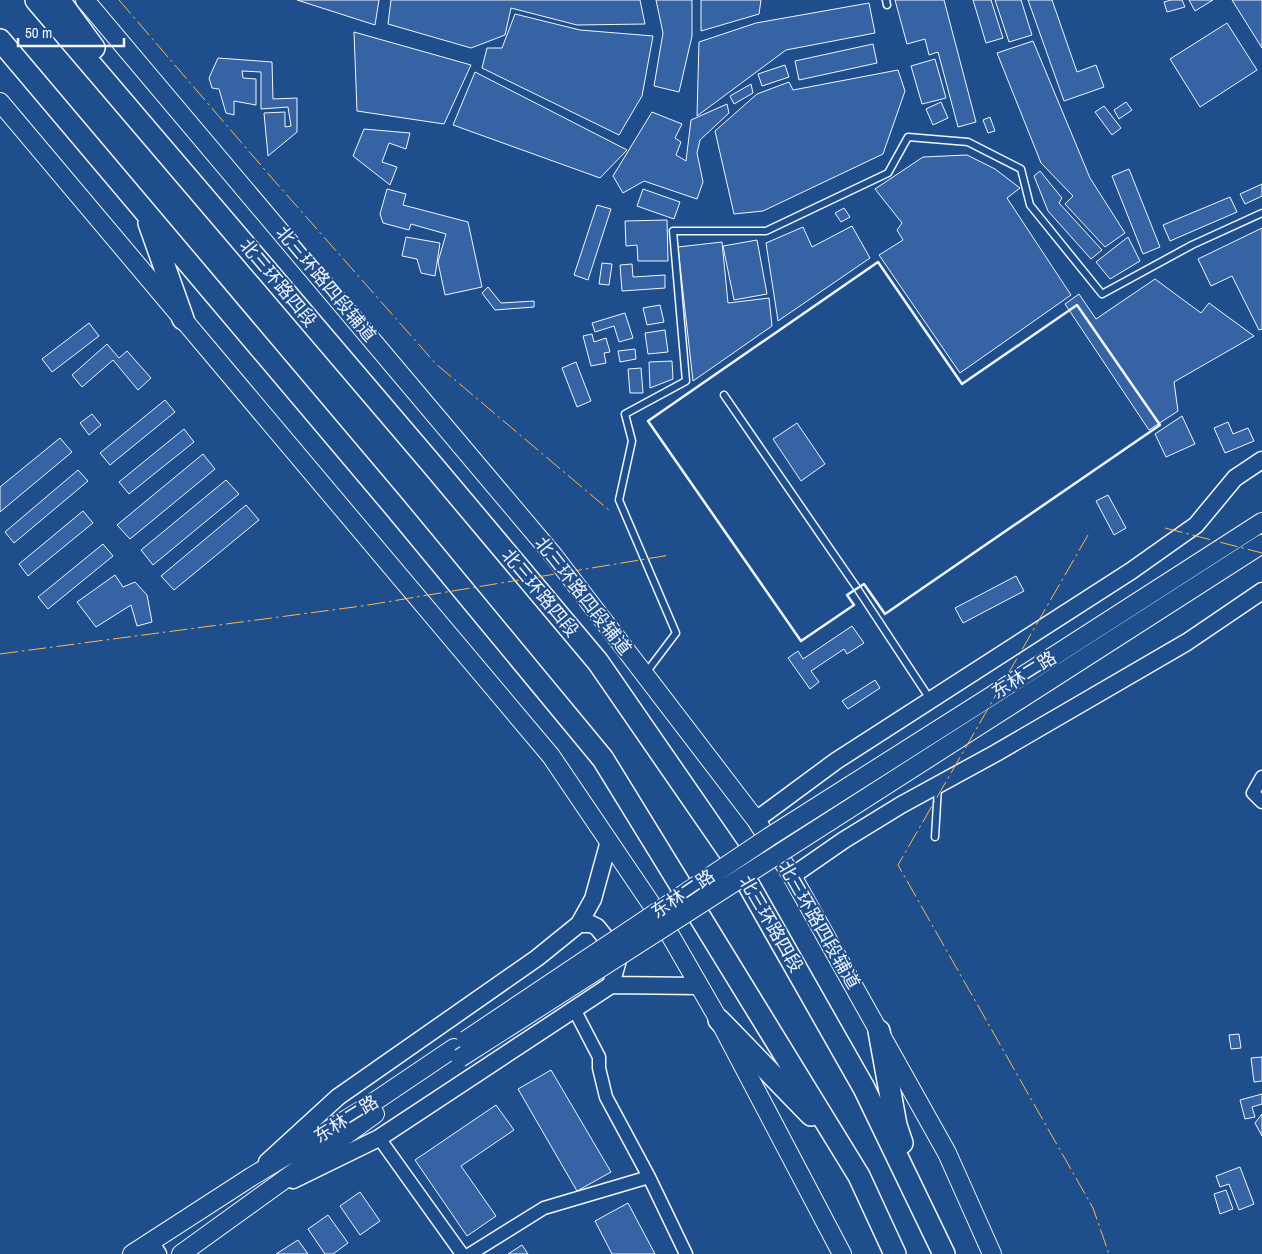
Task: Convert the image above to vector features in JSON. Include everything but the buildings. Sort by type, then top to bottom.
[{"type":"highway","name":"北三环路四段","points":[[36,0],[598,662],[734,859],[864,1088],[944,1254]]},
{"type":"highway","points":[[59,0],[185,174]]},
{"type":"highway","points":[[0,40],[387,497],[603,759],[859,1176],[895,1254]]},
{"type":"highway","points":[[145,211],[183,319]]},
{"type":"highway","points":[[719,1020],[839,1143]]},
{"type":"highway","points":[[879,1031],[896,1125],[933,1230]]},
{"type":"main road","name":"北三环路四段辅道","points":[[85,0],[547,548],[756,820],[792,876],[947,1153],[992,1254]]},
{"type":"main road","points":[[0,102],[550,756],[658,914],[719,1020],[842,1254]]},
{"type":"main road","name":"东林二路","points":[[181,1254],[457,1053],[769,837],[1262,522]]},
{"type":"main road","name":"东林二路","points":[[132,1254],[154,1248],[251,1177],[457,1053],[1020,700],[1262,544]]},
{"type":"street","points":[[756,820],[836,762],[1132,571],[1196,525],[1235,478],[1262,460]]},
{"type":"street","points":[[792,876],[844,840],[901,805],[938,786],[1187,642],[1262,590]]},
{"type":"street","points":[[1262,777],[1253,793],[1262,802]]},
{"type":"street","points":[[251,1177],[338,1098],[537,958],[579,924],[593,899],[609,840]]},
{"type":"street","points":[[579,924],[591,924],[597,927],[614,948],[618,960],[611,985]]},
{"type":"street","points":[[270,1190],[379,1138],[611,985],[699,986]]},
{"type":"street","points":[[574,1009],[599,1057],[599,1068],[606,1098],[649,1177],[686,1254]]},
{"type":"street","points":[[379,1138],[462,1254]]},
{"type":"street","points":[[470,1254],[544,1208],[649,1177]]},
{"type":"lane","points":[[644,675],[676,633],[619,500],[632,441],[625,414],[686,381],[673,231],[766,231],[888,173],[908,137],[968,142],[1021,168],[1030,204],[1102,294],[1192,245],[1262,213]]},
{"type":"lane","points":[[724,395],[857,588],[931,700]]},
{"type":"lane","points":[[935,837],[938,786]]},
{"type":"wall","points":[[878,262],[962,384],[1077,305],[1160,425],[885,614],[864,584],[847,595],[854,605],[801,641],[648,421],[878,262]]},
{"type":"power","points":[[119,0],[271,177],[436,364],[609,510]]},
{"type":"power","points":[[1165,528],[1262,553]]},
{"type":"power","points":[[1088,535],[898,865],[1093,1208],[1109,1254]]},
{"type":"power","points":[[0,654],[362,606],[670,555]]}]
